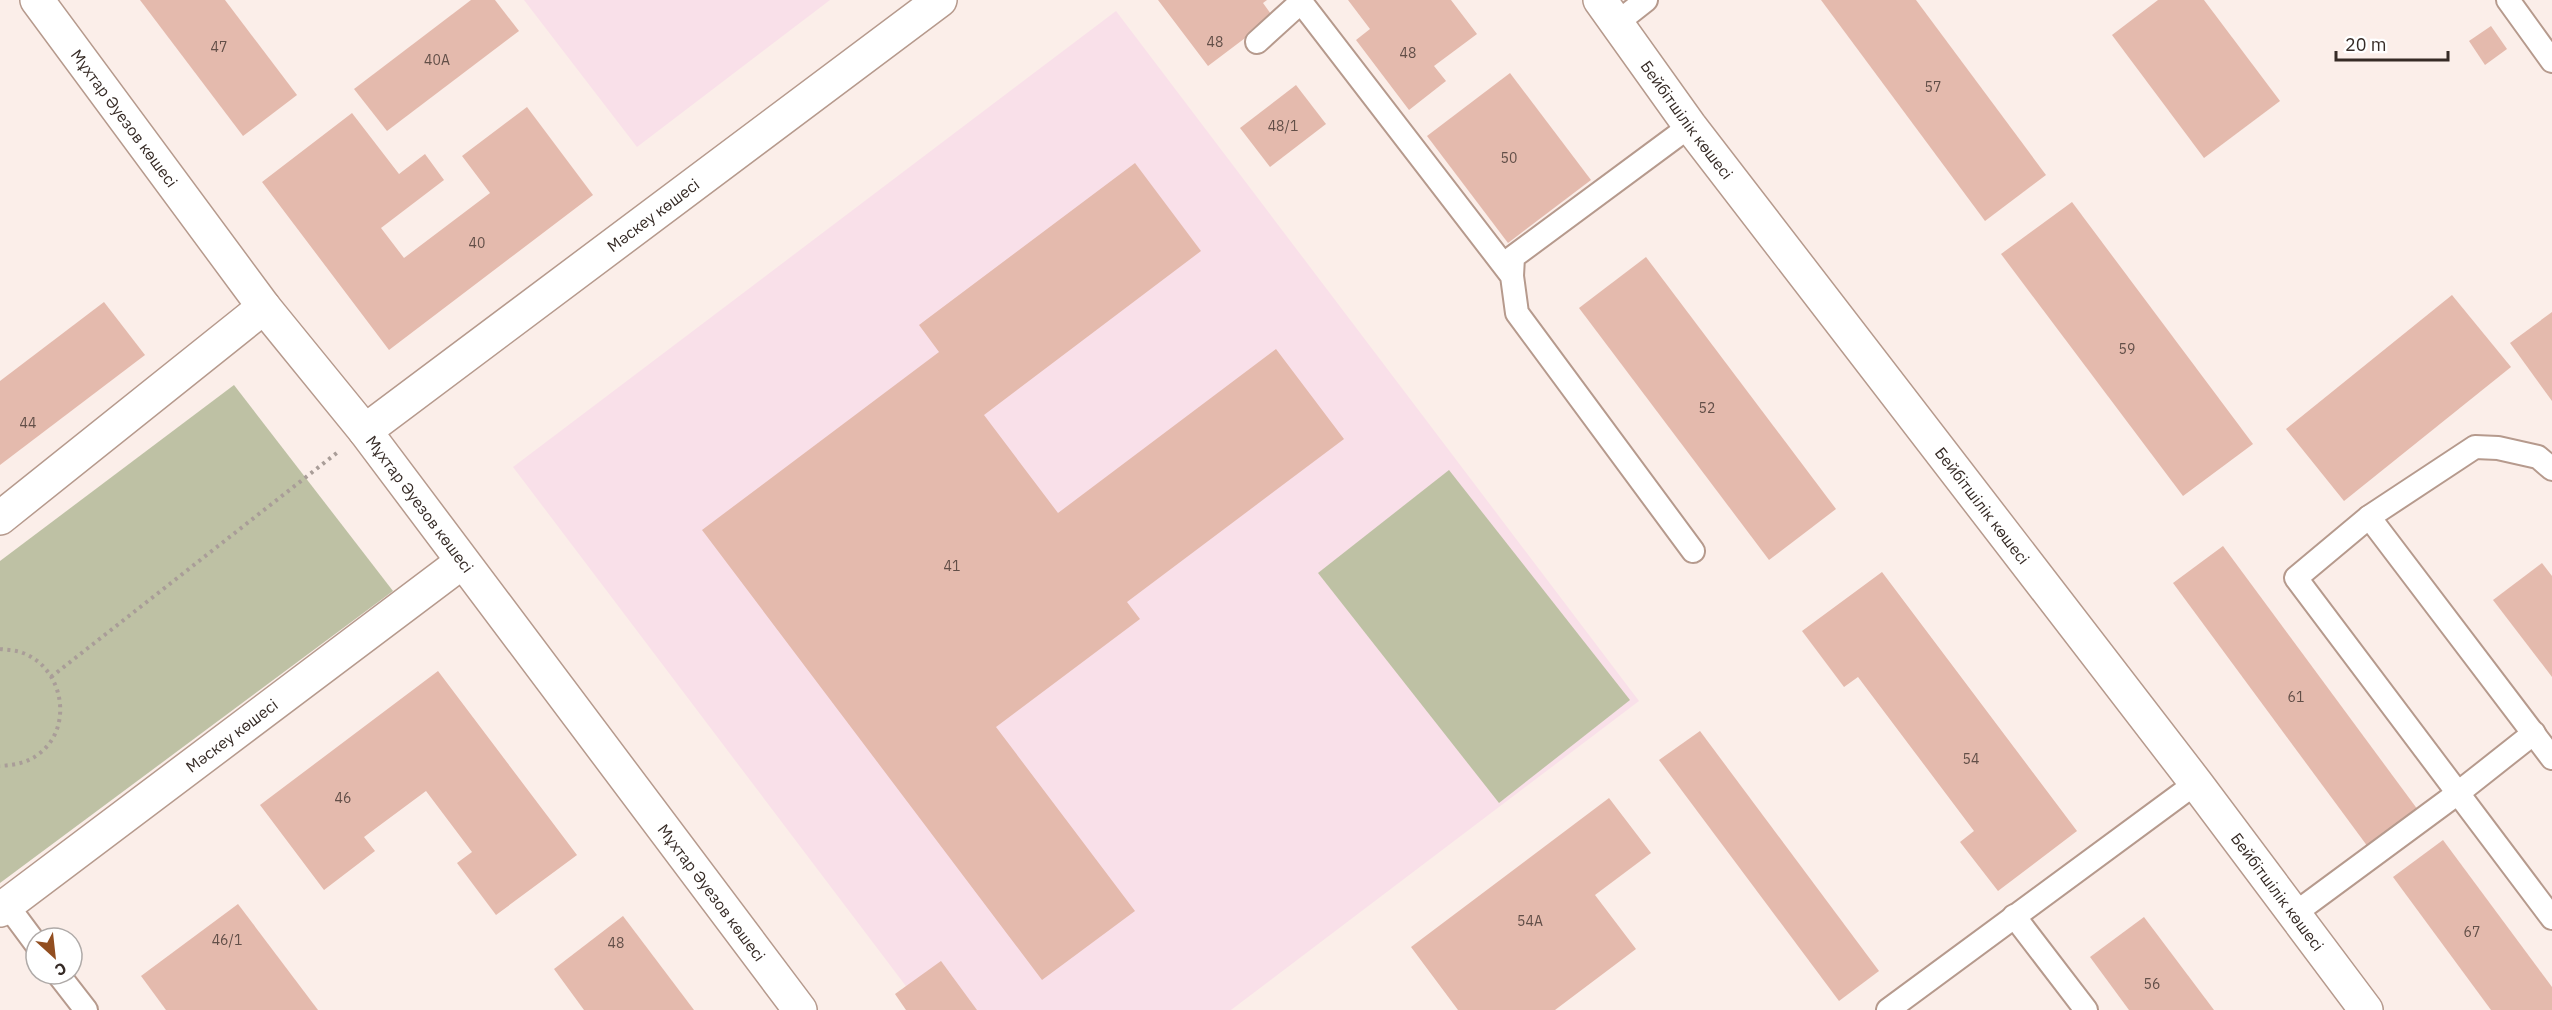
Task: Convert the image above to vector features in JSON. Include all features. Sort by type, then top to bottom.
[{"type":"street","name":"Мұхтар Әуезов көшесі","points":[[37,0],[264,307],[365,431],[800,1010]]},
{"type":"street","name":"Мәскеу көшесі","points":[[365,431],[940,0]]},
{"type":"street","name":"Бейбітшілік көшесі","points":[[1609,11],[1690,126],[2196,783],[2366,1010]]},
{"type":"street","points":[[0,518],[264,307]]},
{"type":"street","name":"Мәскеу көшесі","points":[[3,908],[462,562]]},
{"type":"lane","points":[[1609,11],[1646,0]]},
{"type":"lane","points":[[2508,0],[2552,61]]},
{"type":"lane","points":[[1257,42],[1301,2],[1512,276]]},
{"type":"lane","points":[[1690,126],[1513,257],[1512,276],[1517,313],[1693,551]]},
{"type":"lane","points":[[2552,469],[2538,457],[2498,448],[2475,447],[2369,517],[2295,578],[2552,918]]},
{"type":"lane","points":[[2369,517],[2552,758]]},
{"type":"lane","points":[[2294,914],[2458,793],[2534,733]]},
{"type":"lane","points":[[1888,1010],[2196,783]]},
{"type":"lane","points":[[3,908],[24,931]]},
{"type":"lane","points":[[2014,916],[2086,1010]]},
{"type":"lane","points":[[67,986],[86,1010]]},
{"type":"path","points":[[51,676],[365,431]]},
{"type":"path","points":[[0,649],[23,653],[44,666],[57,686],[61,710],[55,734],[40,753],[18,765],[0,766]]},
{"type":"shaded area","points":[[524,0],[830,0],[637,147]]},
{"type":"shaded area","points":[[1116,11],[1639,701],[1231,1010],[924,1010],[513,467]]},
{"type":"green space","points":[[234,385],[393,591],[0,883],[0,561]]},
{"type":"green space","points":[[1449,470],[1630,700],[1499,803],[1318,573]]},
{"type":"building","points":[[140,0],[225,0],[297,95],[243,136]]},
{"type":"building","points":[[471,0],[495,0],[519,31],[387,131],[354,89]]},
{"type":"building","points":[[1158,0],[1267,0],[1263,3],[1273,17],[1208,66]]},
{"type":"building","points":[[1348,0],[1451,0],[1477,34],[1434,66],[1446,81],[1409,110],[1356,40],[1370,29]]},
{"type":"building","points":[[1821,0],[1916,0],[2046,175],[1985,221]]},
{"type":"building","points":[[2158,0],[2204,0],[2280,101],[2204,158],[2112,35]]},
{"type":"building","points":[[2491,26],[2507,49],[2485,65],[2469,41]]},
{"type":"building","points":[[1510,73],[1591,180],[1508,243],[1427,136]]},
{"type":"building","points":[[1296,85],[1326,124],[1270,167],[1240,128]]},
{"type":"building","points":[[527,107],[593,195],[389,350],[262,182],[352,113],[399,174],[425,154],[444,180],[381,228],[404,258],[490,193],[462,156]]},
{"type":"building","points":[[1135,163],[1201,251],[984,415],[1058,513],[1276,349],[1344,439],[1127,602],[1140,619],[996,727],[1135,911],[1042,980],[702,530],[939,352],[919,325]]},
{"type":"building","points":[[2072,202],[2253,444],[2183,496],[2001,254]]},
{"type":"building","points":[[1646,257],[1836,509],[1769,560],[1579,308]]},
{"type":"building","points":[[2452,295],[2511,367],[2344,501],[2286,429]]},
{"type":"building","points":[[104,302],[145,355],[0,465],[0,381]]},
{"type":"building","points":[[2552,312],[2552,401],[2510,343]]},
{"type":"building","points":[[2223,546],[2418,810],[2368,847],[2173,583]]},
{"type":"building","points":[[2542,563],[2552,576],[2552,677],[2493,600]]},
{"type":"building","points":[[1882,572],[2077,831],[1998,891],[1960,842],[1974,831],[1858,677],[1844,687],[1802,631]]},
{"type":"building","points":[[438,671],[577,855],[496,915],[457,863],[472,852],[426,791],[364,837],[375,851],[324,890],[260,805]]},
{"type":"building","points":[[1700,731],[1879,971],[1839,1001],[1659,760]]},
{"type":"building","points":[[1609,798],[1651,853],[1595,895],[1636,949],[1555,1010],[1458,1010],[1411,947]]},
{"type":"building","points":[[2443,840],[2552,987],[2552,1010],[2491,1010],[2393,877]]},
{"type":"building","points":[[238,904],[318,1010],[166,1010],[141,976]]},
{"type":"building","points":[[623,916],[694,1010],[584,1010],[554,969]]},
{"type":"building","points":[[2144,917],[2214,1010],[2129,1010],[2090,957]]},
{"type":"building","points":[[941,961],[977,1010],[906,1010],[895,994]]}]
